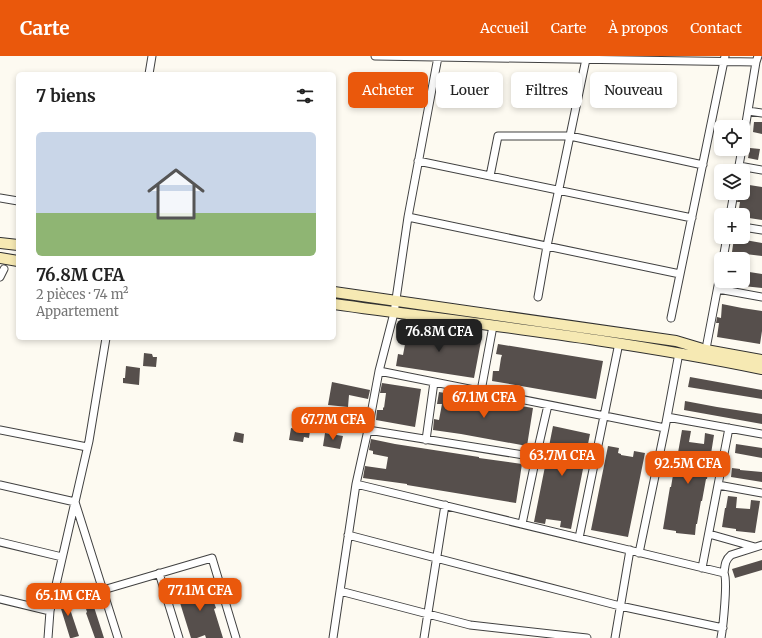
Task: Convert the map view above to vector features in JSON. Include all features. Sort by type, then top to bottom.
[{"type":"street","points":[[149,72],[152,56]]},
{"type":"street","points":[[375,56],[586,59],[757,59],[746,120]]},
{"type":"street","points":[[332,638],[356,484],[379,371],[394,312],[408,217],[438,57]]},
{"type":"street","points":[[538,297],[547,246],[586,59]]},
{"type":"street","points":[[671,318],[724,59]]},
{"type":"street","points":[[748,111],[762,113]]},
{"type":"street","points":[[490,176],[498,136],[570,136],[703,165]]},
{"type":"street","points":[[418,161],[692,218]]},
{"type":"street","points":[[750,169],[762,170]]},
{"type":"street","points":[[0,198],[16,201]]},
{"type":"street","points":[[408,217],[680,274]]},
{"type":"street","points":[[750,228],[762,230]]},
{"type":"street","points":[[0,243],[16,245]]},
{"type":"street","points":[[0,258],[16,261]]},
{"type":"street","points":[[0,277],[4,269]]},
{"type":"street","points":[[705,354],[718,289],[762,297]]},
{"type":"street","points":[[336,292],[676,341],[705,354],[762,370]]},
{"type":"street","points":[[336,304],[619,343],[679,354],[705,354],[762,360]]},
{"type":"street","points":[[482,391],[493,326]]},
{"type":"street","points":[[48,638],[50,611],[87,447],[106,340]]},
{"type":"street","points":[[580,538],[619,343]]},
{"type":"street","points":[[639,553],[679,354]]},
{"type":"street","points":[[379,371],[665,428]]},
{"type":"street","points":[[426,440],[434,382]]},
{"type":"street","points":[[522,524],[548,405]]},
{"type":"street","points":[[667,417],[762,434]]},
{"type":"street","points":[[702,568],[729,428]]},
{"type":"street","points":[[0,430],[87,447]]},
{"type":"street","points":[[368,430],[536,457]]},
{"type":"street","points":[[356,484],[724,573]]},
{"type":"street","points":[[0,485],[75,502]]},
{"type":"street","points":[[718,485],[762,493]]},
{"type":"street","points":[[75,502],[118,638]]},
{"type":"street","points":[[424,638],[444,505]]},
{"type":"street","points":[[709,534],[759,546]]},
{"type":"street","points":[[348,535],[620,606],[723,628]]},
{"type":"street","points":[[0,542],[62,557]]},
{"type":"street","points":[[721,638],[726,576],[724,573],[727,558],[759,546]]},
{"type":"street","points":[[615,638],[630,550]]},
{"type":"street","points":[[103,590],[212,558],[236,638]]},
{"type":"street","points":[[159,573],[179,638]]},
{"type":"street","points":[[340,591],[470,625],[588,638]]},
{"type":"street","points":[[0,599],[50,611]]},
{"type":"building","points":[[754,122],[762,122],[762,134],[753,132]]},
{"type":"building","points":[[750,148],[760,149],[758,160],[748,158],[750,156]]},
{"type":"building","points":[[750,185],[762,187],[762,220],[750,218],[750,208],[739,208],[740,202],[737,202],[737,200],[750,200]]},
{"type":"building","points":[[750,241],[762,243],[762,256],[750,255],[750,252],[732,252],[733,244],[750,244]]},
{"type":"building","points":[[750,272],[762,274],[762,288],[750,287]]},
{"type":"building","points":[[722,304],[762,311],[762,331],[760,344],[717,337],[719,323],[716,323],[717,317],[721,318]]},
{"type":"building","points":[[401,327],[481,341],[474,378],[396,366],[398,354],[403,355],[406,339],[400,338]]},
{"type":"building","points":[[498,344],[603,361],[596,399],[492,381],[493,371],[499,371],[502,355],[496,354]]},
{"type":"building","points":[[144,353],[152,354],[153,357],[157,357],[156,367],[143,366]]},
{"type":"building","points":[[126,366],[140,368],[139,385],[123,383]]},
{"type":"building","points":[[690,377],[762,390],[762,399],[688,387]]},
{"type":"building","points":[[332,382],[370,390],[368,399],[349,395],[348,407],[328,405]]},
{"type":"building","points":[[382,383],[421,389],[415,427],[376,420],[377,410],[383,410],[383,407],[384,408],[386,393],[380,393]]},
{"type":"building","points":[[439,392],[533,408],[527,446],[433,430],[434,419],[439,420],[442,404],[437,404]]},
{"type":"building","points":[[685,401],[762,414],[762,424],[684,410]]},
{"type":"building","points":[[553,426],[590,434],[571,529],[560,527],[561,521],[546,519],[545,524],[534,522]]},
{"type":"building","points":[[291,428],[310,431],[309,438],[304,437],[303,442],[289,440]]},
{"type":"building","points":[[682,430],[691,431],[689,442],[704,444],[705,433],[714,435],[707,479],[696,524],[695,535],[676,533],[676,531],[663,529]]},
{"type":"building","points":[[235,432],[244,434],[243,443],[233,441]]},
{"type":"building","points":[[325,433],[343,436],[340,449],[323,446]]},
{"type":"building","points":[[371,439],[522,464],[516,503],[363,478],[365,466],[386,469],[388,457],[373,454],[373,451],[369,450]]},
{"type":"building","points":[[736,444],[762,448],[762,458],[735,453]]},
{"type":"building","points":[[608,446],[619,448],[618,453],[621,455],[633,457],[634,451],[645,453],[628,537],[591,530]]},
{"type":"building","points":[[732,468],[762,472],[762,482],[731,477]]},
{"type":"building","points":[[728,496],[737,497],[736,508],[750,509],[751,500],[760,501],[755,533],[736,531],[736,529],[722,527]]},
{"type":"building","points":[[762,560],[762,570],[735,578],[732,569]]},
{"type":"building","points":[[206,580],[216,608],[214,609],[223,638],[206,638],[205,635],[197,638],[191,638],[176,590],[184,587],[187,595],[201,590],[198,582]]},
{"type":"building","points":[[88,587],[104,638],[95,638],[86,613],[87,612],[80,590]]},
{"type":"building","points":[[65,594],[79,636],[72,638],[70,638],[58,599],[59,596]]}]
